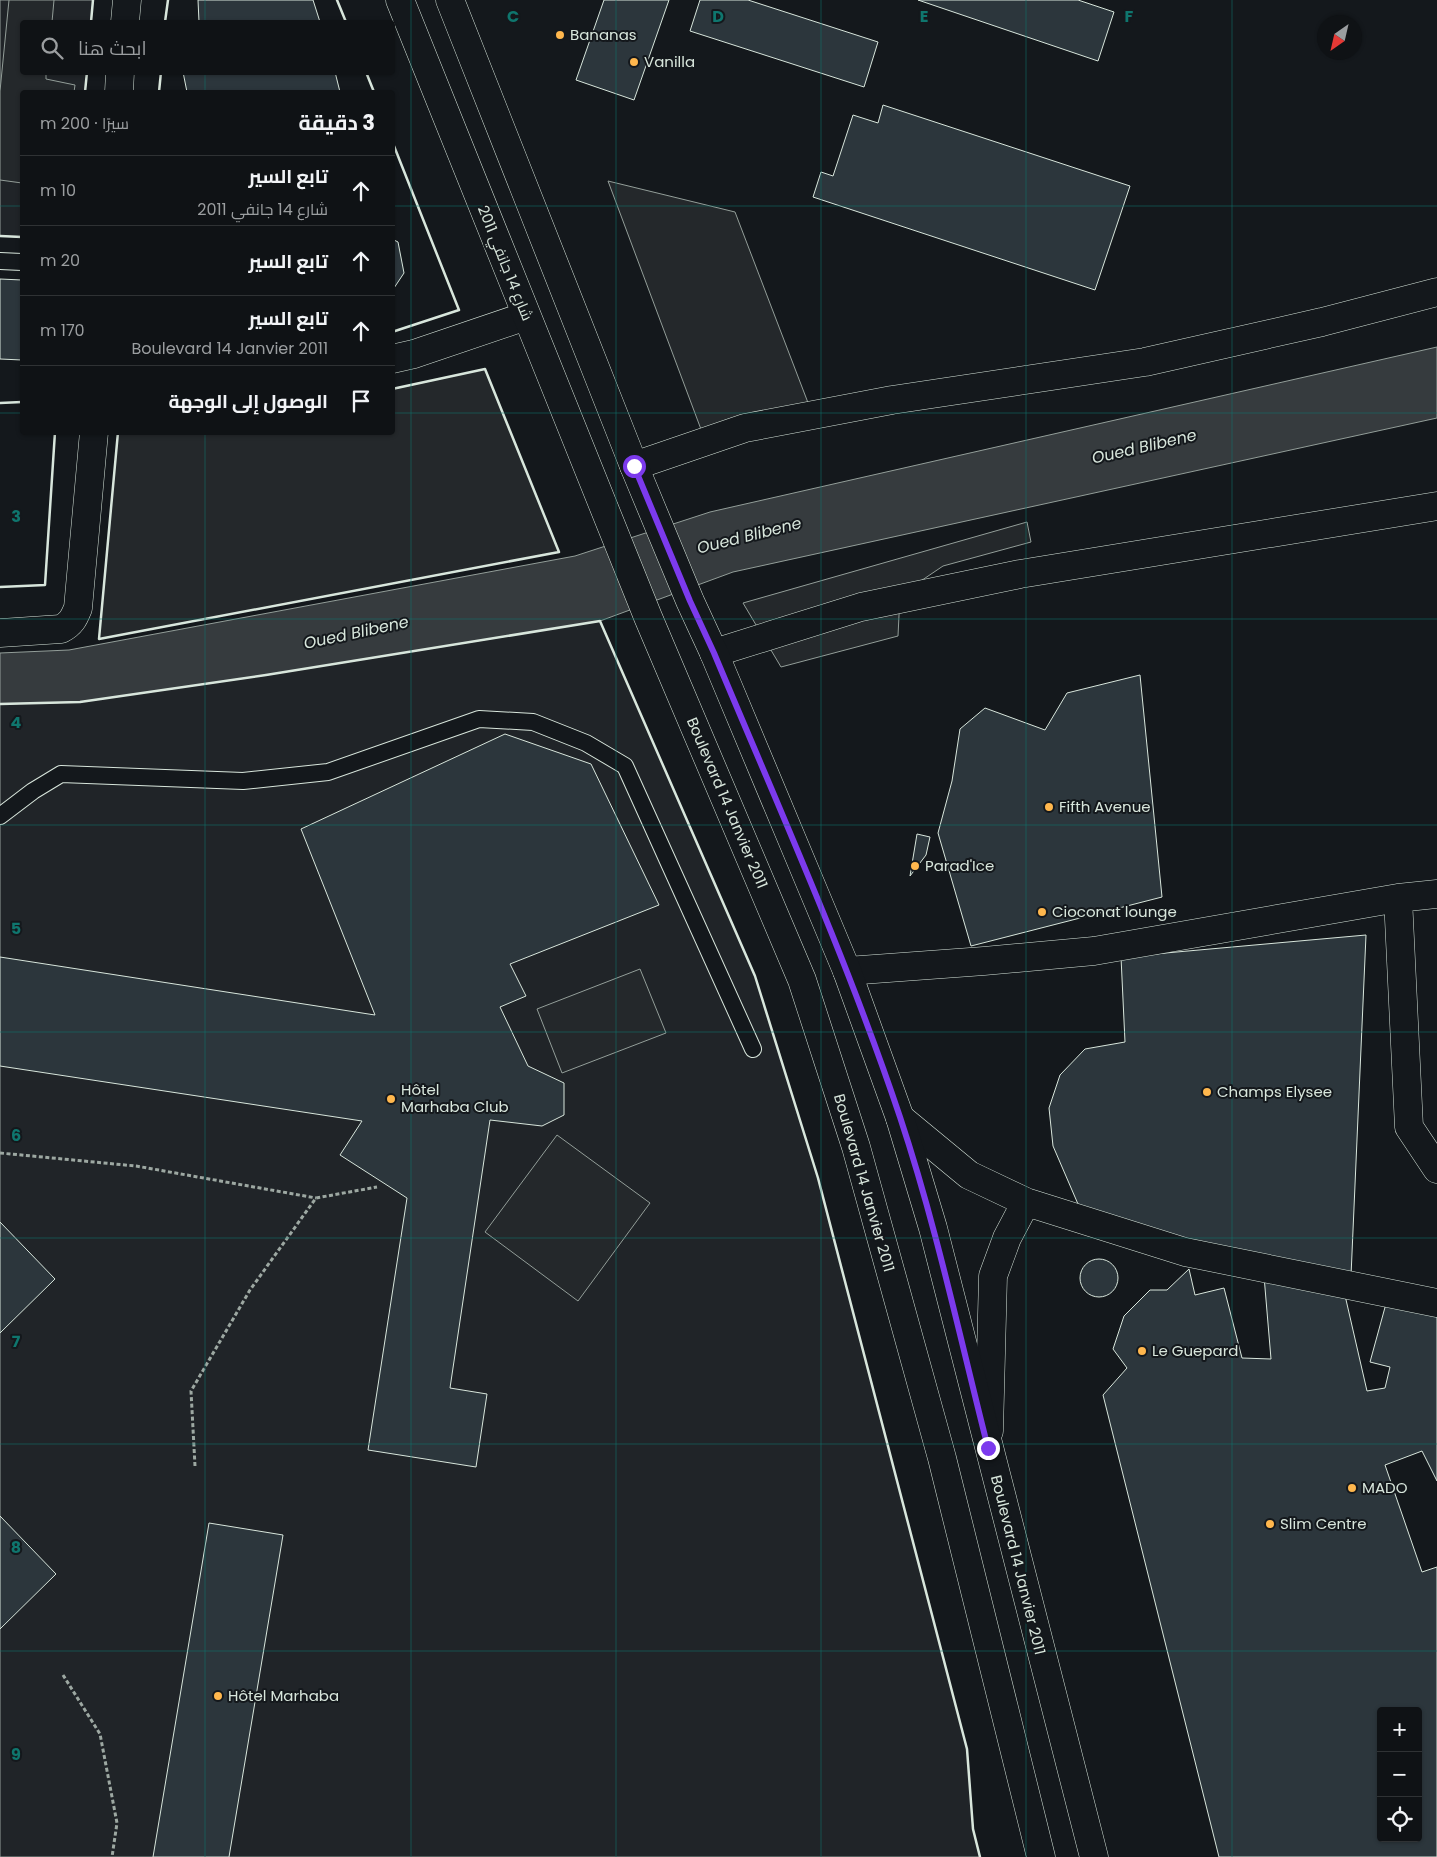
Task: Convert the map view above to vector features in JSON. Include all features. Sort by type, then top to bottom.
[{"type":"main road","points":[[125,20],[127,0]]},
{"type":"main road","name":"شارع 14 جانفي 2011","points":[[400,0],[648,617]]},
{"type":"main road","points":[[450,0],[634,466],[745,428],[892,400],[1146,362],[1322,322],[1437,292]]},
{"type":"main road","points":[[119,90],[120,75]]},
{"type":"main road","points":[[395,358],[414,354],[526,316]]},
{"type":"main road","points":[[0,633],[61,629],[69,625],[75,617],[78,608],[94,435]]},
{"type":"main road","name":"Boulevard 14 Janvier 2011","points":[[634,466],[847,970],[900,1118],[933,1228],[1094,1857]]},
{"type":"main road","points":[[714,653],[861,607],[1020,574],[1437,506]]},
{"type":"main road","name":"Boulevard 14 Janvier 2011","points":[[648,617],[802,980],[856,1147],[942,1458],[1042,1857]]},
{"type":"main road","points":[[847,970],[984,961],[1094,951],[1398,898],[1437,894]]},
{"type":"main road","points":[[1398,898],[1410,1128],[1437,1169]]},
{"type":"main road","points":[[900,1118],[969,1175],[1026,1202],[1185,1252],[1437,1303]]},
{"type":"main road","points":[[988,1448],[993,1276],[1007,1238],[1026,1202]]},
{"type":"lane","points":[[0,261],[20,262]]},
{"type":"lane","points":[[0,816],[33,791],[61,774],[243,781],[328,772],[479,719],[533,722],[586,743],[625,766],[753,1049]]},
{"type":"path","points":[[0,1153],[136,1166],[316,1198],[377,1187]]},
{"type":"path","points":[[195,1466],[191,1391],[250,1290],[316,1198]]},
{"type":"path","points":[[63,1675],[100,1734],[117,1824],[112,1857]]},
{"type":"shaded area","points":[[0,0],[93,0],[91,20],[20,20],[20,75],[87,75],[85,90],[20,90],[20,237],[0,236]]},
{"type":"shaded area","points":[[9,0],[54,0],[52,20],[20,20],[20,75],[46,75],[46,79],[75,85],[74,90],[20,90],[20,183],[0,180],[0,91]]},
{"type":"shaded area","points":[[608,181],[735,212],[815,421],[708,448]]},
{"type":"shaded area","points":[[485,369],[559,552],[99,639],[118,435],[395,435],[395,389]]},
{"type":"shaded area","points":[[1027,522],[1031,542],[943,566],[900,595],[898,636],[781,667],[743,603]]},
{"type":"shaded area","points":[[600,621],[755,976],[818,1178],[967,1749],[973,1829],[980,1857],[0,1857],[0,704],[80,702],[266,675]]},
{"type":"shaded area","points":[[640,969],[666,1033],[562,1073],[537,1009]]},
{"type":"shaded area","points":[[557,1135],[650,1203],[578,1301],[485,1232]]},
{"type":"water","name":"Oued Blibene","points":[[1437,347],[1437,418],[733,572],[600,621],[266,675],[80,702],[0,704],[0,653],[69,650],[575,556],[710,512]]},
{"type":"building","points":[[198,0],[313,0],[319,20],[199,20]]},
{"type":"building","points":[[604,0],[669,0],[634,100],[576,80]]},
{"type":"building","points":[[700,0],[748,0],[878,42],[864,87],[690,31]]},
{"type":"building","points":[[918,0],[1078,0],[1114,12],[1098,61]]},
{"type":"building","points":[[184,75],[336,75],[340,90],[187,90]]},
{"type":"building","points":[[883,105],[1130,186],[1095,290],[813,197],[821,172],[833,176],[853,115],[878,123]]},
{"type":"building","points":[[395,240],[398,242],[404,273],[395,286]]},
{"type":"building","points":[[0,279],[20,280],[20,360],[0,359]]},
{"type":"building","name":"Fifth Avenue","points":[[1140,675],[1162,897],[971,946],[938,833],[952,781],[960,729],[985,708],[1045,730],[1067,693]]},
{"type":"building","name":"Hôtel Marhaba Club","points":[[505,734],[591,764],[659,905],[510,964],[526,996],[500,1007],[528,1066],[564,1083],[564,1115],[542,1126],[490,1120],[450,1388],[487,1394],[476,1467],[368,1450],[407,1198],[340,1155],[362,1121],[0,1066],[0,957],[375,1015],[301,829]]},
{"type":"building","name":"Parad'Ice","points":[[917,834],[930,837],[926,855],[910,876]]},
{"type":"building","name":"Champs Elysee","points":[[1366,935],[1351,1276],[1084,1218],[1053,1146],[1049,1108],[1060,1075],[1085,1049],[1125,1042],[1121,957]]},
{"type":"building","points":[[0,1222],[55,1279],[0,1333]]},
{"type":"building","points":[[1099,1259],[1112,1265],[1118,1278],[1112,1291],[1099,1297],[1086,1291],[1080,1278],[1086,1265]]},
{"type":"building","name":"Slim Centre","points":[[1189,1269],[1195,1295],[1224,1288],[1242,1358],[1271,1359],[1264,1276],[1344,1291],[1367,1391],[1385,1388],[1390,1367],[1370,1362],[1387,1300],[1437,1310],[1437,1481],[1422,1451],[1385,1465],[1422,1572],[1437,1567],[1437,1857],[1219,1857],[1103,1395],[1127,1368],[1113,1349],[1124,1316],[1150,1290],[1167,1290]]},
{"type":"building","points":[[0,1516],[56,1574],[0,1629]]},
{"type":"building","name":"Hôtel Marhaba","points":[[209,1523],[283,1535],[229,1857],[153,1857]]},
{"type":"wall","points":[[91,20],[93,0]]},
{"type":"wall","points":[[165,20],[168,0]]},
{"type":"wall","points":[[337,0],[345,20]]},
{"type":"wall","points":[[85,90],[87,75]]},
{"type":"wall","points":[[159,90],[161,75]]},
{"type":"wall","points":[[367,75],[373,90]]},
{"type":"wall","points":[[395,149],[459,310],[395,331]]},
{"type":"wall","points":[[0,236],[20,237]]},
{"type":"wall","points":[[118,435],[99,639],[559,552],[485,369],[395,388]]},
{"type":"wall","points":[[0,403],[20,402]]},
{"type":"wall","points":[[0,587],[45,585],[55,435]]},
{"type":"wall","points":[[0,704],[80,702],[266,675],[600,621],[755,976],[818,1178],[967,1749],[973,1829],[980,1857]]},
{"type":"place","name":"Bananas","points":[[560,35]]},
{"type":"place","name":"Vanilla","points":[[634,62]]},
{"type":"place","name":"Fifth Avenue","points":[[1049,807]]},
{"type":"place","name":"Parad'Ice","points":[[915,866]]},
{"type":"place","name":"Cioconat lounge","points":[[1042,912]]},
{"type":"place","name":"Champs Elysee","points":[[1207,1092]]},
{"type":"place","name":"Hôtel Marhaba Club","points":[[391,1099]]},
{"type":"place","name":"Le Guepard","points":[[1142,1351]]},
{"type":"place","name":"MADO","points":[[1352,1488]]},
{"type":"place","name":"Slim Centre","points":[[1270,1524]]},
{"type":"place","name":"Hôtel Marhaba","points":[[218,1696]]},
{"type":"route","points":[[634,466],[847,970],[900,1118],[933,1228],[988,1448]]}]
